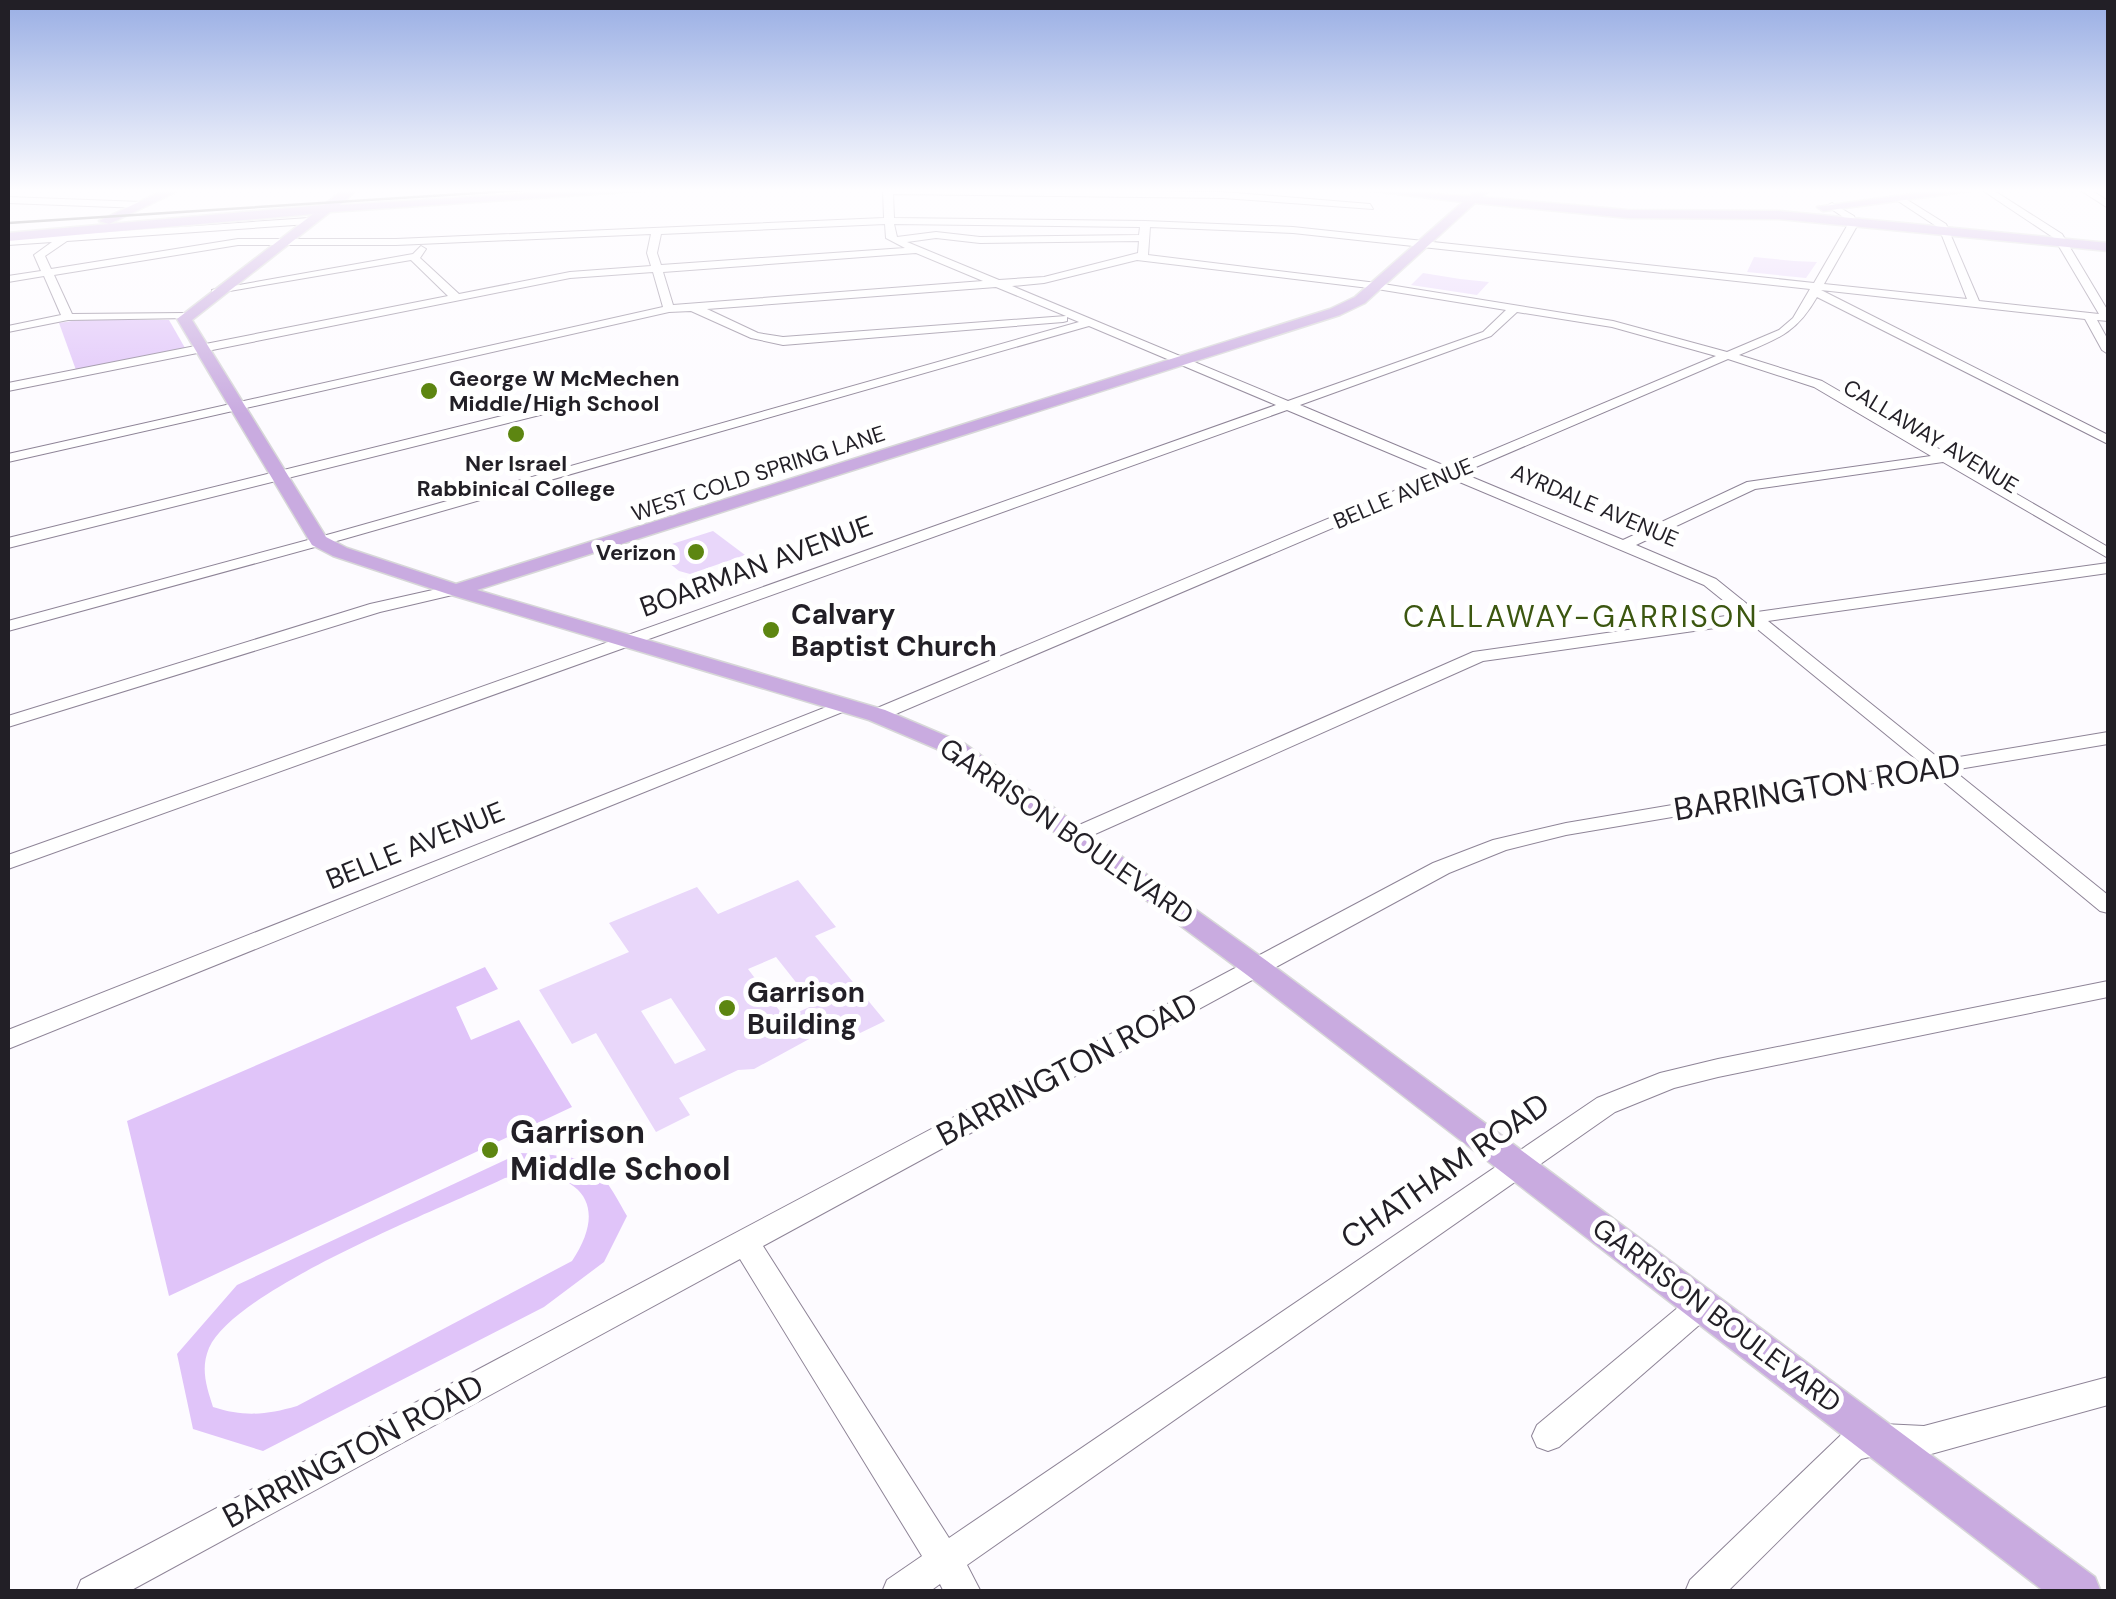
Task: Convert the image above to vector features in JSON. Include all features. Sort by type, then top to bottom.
[{"type":"main road","points":[[252,265],[186,316],[184,323],[320,541]]},
{"type":"main road","name":"WEST COLD SPRING LANE","points":[[455,590],[1335,312],[1378,286],[1401,265]]},
{"type":"main road","name":"GARRISON BOULEVARD","points":[[320,541],[356,558],[455,590],[877,715],[957,748],[1257,968],[2080,1592]]},
{"type":"street","points":[[44,265],[68,317]]},
{"type":"street","points":[[8,279],[98,265]]},
{"type":"street","points":[[216,292],[369,265]]},
{"type":"street","points":[[420,265],[456,297]]},
{"type":"street","points":[[8,387],[570,275],[695,265]]},
{"type":"street","name":"AYRDALE AVENUE","points":[[953,265],[1710,582],[2108,906]]},
{"type":"street","points":[[8,458],[669,309],[1000,284],[1054,278],[1108,265]]},
{"type":"street","name":"CALLAWAY AVENUE","points":[[1201,265],[1378,286],[1627,327],[1724,356],[1813,386],[2108,553]]},
{"type":"street","points":[[1604,265],[2108,318]]},
{"type":"street","name":"BELLE AVENUE","points":[[877,715],[1789,328],[1829,265]]},
{"type":"street","points":[[1959,265],[1974,303]]},
{"type":"street","points":[[2077,265],[2108,318]]},
{"type":"street","points":[[656,267],[669,309]]},
{"type":"street","points":[[1816,289],[2108,440]]},
{"type":"street","points":[[690,306],[755,336],[810,341],[1085,320]]},
{"type":"street","name":"BOARMAN AVENUE","points":[[8,862],[1487,334],[1515,308]]},
{"type":"street","points":[[8,329],[68,317],[186,316]]},
{"type":"street","points":[[2089,316],[2108,350]]},
{"type":"street","points":[[8,626],[320,541],[1085,320]]},
{"type":"street","name":"CALLAWAY AVENUE","points":[[1813,386],[1927,460],[2108,568]]},
{"type":"street","points":[[8,543],[278,479],[566,404]]},
{"type":"street","points":[[1624,545],[1752,484],[1944,458]]},
{"type":"street","points":[[1078,834],[1469,658],[2108,568]]},
{"type":"street","name":"WEST COLD SPRING LANE","points":[[8,722],[376,608],[455,590]]},
{"type":"street","name":"BELLE AVENUE","points":[[8,1040],[844,705]]},
{"type":"street","name":"BARRINGTON ROAD","points":[[93,1592],[1440,868],[1500,845],[1566,829],[2108,738]]},
{"type":"street","name":"CHATHAM ROAD","points":[[900,1592],[1606,1105],[1669,1080],[2108,988]]},
{"type":"street","points":[[744,1241],[964,1592]]},
{"type":"street","points":[[1548,1436],[1703,1304]]},
{"type":"street","points":[[1702,1592],[1853,1446],[1883,1440],[1924,1441],[2108,1391]]},
{"type":"shaded area","points":[[169,320],[185,348],[76,370],[59,323]]},
{"type":"shaded area","points":[[485,967],[498,989],[456,1007],[471,1040],[519,1020],[572,1107],[169,1296],[127,1121]]},
{"type":"shaded area","points":[[520,1153],[561,1156],[587,1163],[606,1181],[627,1216],[604,1262],[544,1307],[263,1451],[193,1429],[177,1354],[237,1285]],"holes":[[[532,1172],[567,1182],[586,1201],[587,1228],[572,1261],[297,1406],[255,1414],[213,1407],[205,1371],[209,1348],[227,1325],[258,1300],[343,1252],[505,1178]]]},
{"type":"building","points":[[1750,265],[1815,265],[1806,278],[1747,272]]},
{"type":"building","points":[[1423,273],[1489,282],[1477,295],[1411,285]]},
{"type":"building","name":"Verizon","points":[[713,531],[745,555],[690,574],[679,571],[653,550]]},
{"type":"building","name":"Garrison Building","points":[[798,880],[836,927],[815,936],[885,1021],[856,1035],[844,1020],[754,1069],[738,1070],[679,1098],[690,1115],[656,1132],[596,1033],[572,1044],[539,990],[629,952],[609,923],[697,887],[718,914]],"holes":[[[776,957],[814,1005],[785,1018],[748,969]],[[671,998],[706,1050],[675,1064],[641,1011]]]},
{"type":"place","name":"George W McMechen Middle/High School","points":[[429,391]]},
{"type":"place","name":"Ner Israel Rabbinical College","points":[[516,434]]},
{"type":"place","name":"Verizon","points":[[696,552]]},
{"type":"place","name":"Calvary Baptist Church","points":[[771,630]]},
{"type":"place","name":"Garrison Building","points":[[727,1008]]},
{"type":"place","name":"Garrison Middle School","points":[[490,1150]]},
{"type":"district","name":"CALLAWAY-GARRISON","points":[[1581,617]]}]
